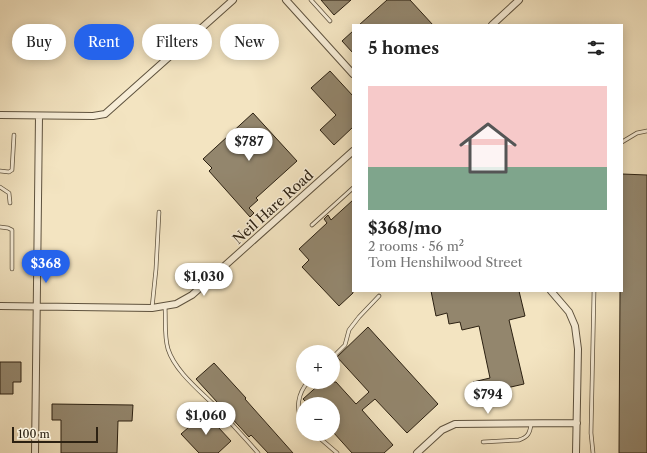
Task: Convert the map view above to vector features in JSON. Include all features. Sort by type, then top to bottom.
[{"type":"street","points":[[0,115],[99,116],[110,111],[233,0]]},
{"type":"street","points":[[493,24],[519,0]]},
{"type":"street","points":[[288,1],[352,73]]},
{"type":"street","points":[[35,453],[39,116]]},
{"type":"street","name":"Neil Hare Road","points":[[0,306],[152,308],[176,304],[192,295],[352,152]]},
{"type":"street","points":[[552,292],[569,312],[575,326],[578,348],[576,453]]},
{"type":"street","points":[[417,453],[442,430],[455,424],[576,423]]},
{"type":"lane","points":[[311,0],[330,20]]},
{"type":"lane","points":[[623,141],[637,132],[647,131]]},
{"type":"lane","points":[[0,171],[9,172],[13,167],[14,136]]},
{"type":"lane","points":[[0,187],[9,193],[10,203]]},
{"type":"lane","points":[[312,225],[352,189]]},
{"type":"lane","points":[[152,308],[159,212]]},
{"type":"lane","points":[[0,227],[12,230],[12,269]]},
{"type":"lane","points":[[593,453],[591,426],[594,292]]},
{"type":"lane","points":[[340,350],[345,345],[349,330],[379,296]]},
{"type":"lane","points":[[165,307],[166,338],[171,356],[191,382],[258,453]]},
{"type":"lane","points":[[483,442],[519,440],[525,438],[530,433],[531,424]]},
{"type":"lane","points":[[323,441],[338,453]]},
{"type":"building","points":[[321,0],[351,0],[334,15]]},
{"type":"building","points":[[387,0],[410,0],[432,24],[360,24]]},
{"type":"building","points":[[352,32],[352,52],[342,41]]},
{"type":"building","points":[[330,71],[352,95],[352,128],[334,145],[320,130],[336,115],[311,88]]},
{"type":"building","points":[[253,113],[297,161],[256,198],[258,200],[249,208],[254,213],[250,217],[209,171],[212,168],[203,159]]},
{"type":"building","points":[[623,174],[647,175],[647,453],[619,453],[620,292],[623,292]]},
{"type":"building","points":[[352,201],[353,293],[339,306],[302,267],[309,260],[299,249],[327,223],[324,219],[328,215],[331,220]]},
{"type":"building","points":[[431,292],[519,292],[525,316],[509,320],[524,384],[476,395],[473,382],[490,378],[479,326],[462,330],[460,322],[449,324],[447,313],[436,316]]},
{"type":"building","points":[[368,327],[438,404],[407,433],[375,399],[362,410],[393,445],[384,453],[352,453],[340,440],[340,397],[305,397],[314,389],[340,389],[340,386],[356,404],[369,392],[340,360],[340,354]]},
{"type":"building","points":[[0,362],[21,362],[21,382],[13,382],[13,394],[0,394]]},
{"type":"building","points":[[214,363],[293,453],[268,453],[251,435],[249,437],[196,379]]},
{"type":"building","points":[[52,404],[133,405],[132,421],[118,421],[117,453],[61,453],[61,420],[52,420]]},
{"type":"building","points":[[205,413],[231,441],[218,453],[199,453],[181,434]]}]
